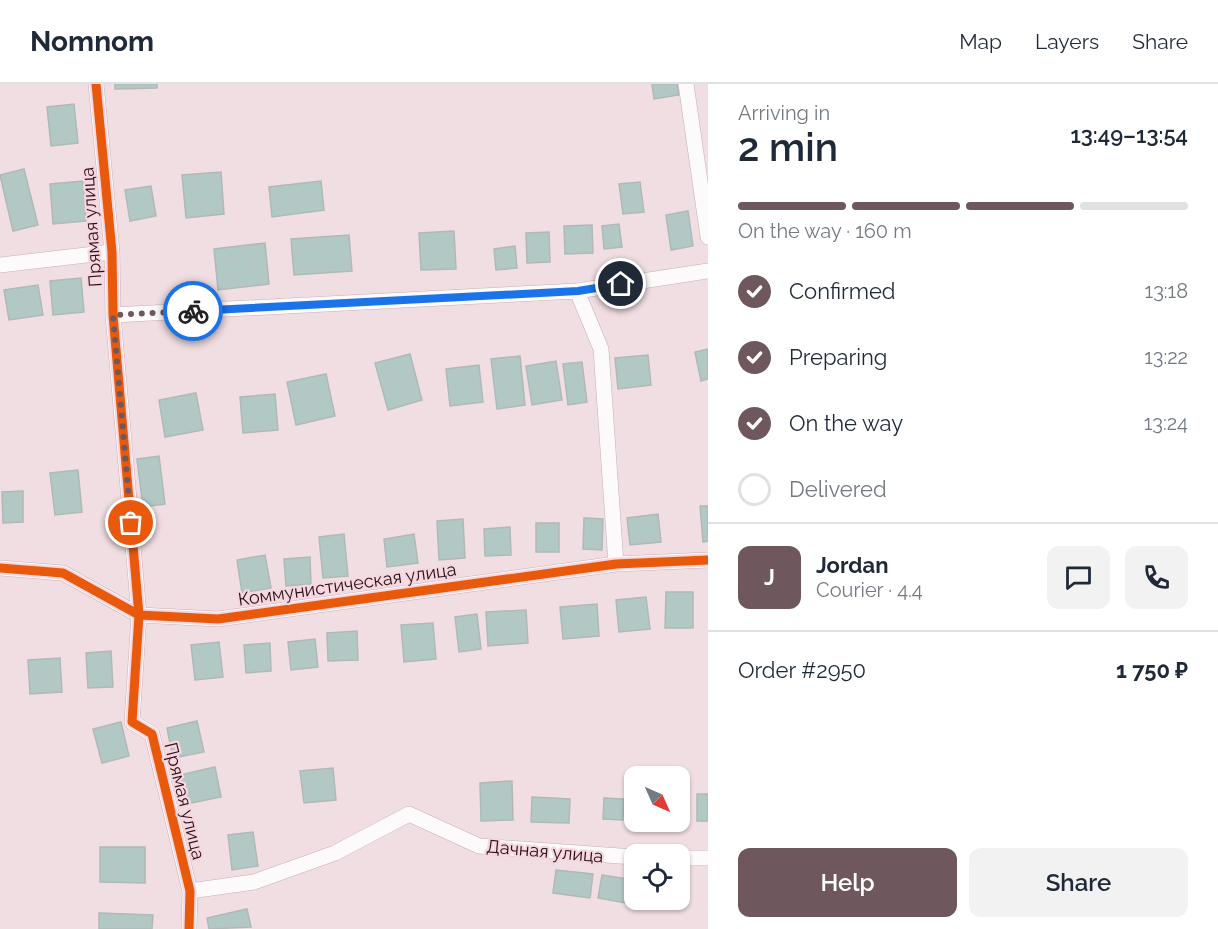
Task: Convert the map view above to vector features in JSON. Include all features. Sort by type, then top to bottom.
[{"type":"street","name":"Прямая улица","points":[[96,84],[112,252],[113,315],[139,615],[132,722],[152,734],[190,891]]},
{"type":"street","points":[[686,84],[708,237]]},
{"type":"street","points":[[0,266],[112,252]]},
{"type":"street","points":[[113,315],[578,291],[708,270]]},
{"type":"street","points":[[578,291],[601,349],[616,564]]},
{"type":"street","name":"Коммунистическая улица","points":[[0,568],[63,573],[139,615],[218,619],[616,564],[708,560]]},
{"type":"street","name":"Дачная улица","points":[[190,891],[254,882],[335,854],[409,814],[479,846],[624,856]]},
{"type":"street","points":[[690,858],[708,858]]},
{"type":"street","points":[[189,929],[190,891]]},
{"type":"building","points":[[115,84],[157,84],[157,88],[115,89]]},
{"type":"building","points":[[652,84],[677,84],[679,95],[654,99]]},
{"type":"building","points":[[74,104],[78,143],[51,146],[47,107]]},
{"type":"building","points":[[24,169],[38,225],[13,231],[0,175]]},
{"type":"building","points":[[221,172],[224,214],[186,218],[182,175]]},
{"type":"building","points":[[83,181],[86,221],[53,224],[50,184]]},
{"type":"building","points":[[321,181],[324,210],[272,217],[269,187]]},
{"type":"building","points":[[640,182],[644,212],[623,214],[619,184]]},
{"type":"building","points":[[151,186],[156,216],[130,221],[125,190]]},
{"type":"building","points":[[688,211],[693,246],[671,250],[666,215]]},
{"type":"building","points":[[619,224],[622,247],[604,249],[602,226]]},
{"type":"building","points":[[592,225],[593,253],[565,254],[564,226]]},
{"type":"building","points":[[454,231],[456,269],[421,270],[419,233]]},
{"type":"building","points":[[549,232],[550,262],[527,263],[526,233]]},
{"type":"building","points":[[349,235],[352,271],[294,275],[291,239]]},
{"type":"building","points":[[265,243],[269,284],[218,290],[214,249]]},
{"type":"building","points":[[515,246],[517,268],[496,270],[494,249]]},
{"type":"building","points":[[81,278],[84,312],[53,315],[50,281]]},
{"type":"building","points":[[38,285],[43,315],[9,320],[4,290]]},
{"type":"building","points":[[708,349],[708,379],[701,381],[695,352]]},
{"type":"building","points":[[410,354],[422,400],[388,410],[375,363]]},
{"type":"building","points":[[648,355],[651,385],[618,389],[615,358]]},
{"type":"building","points":[[520,356],[525,405],[497,409],[491,359]]},
{"type":"building","points":[[556,361],[562,400],[532,405],[526,366]]},
{"type":"building","points":[[582,362],[587,402],[568,405],[563,364]]},
{"type":"building","points":[[479,365],[483,402],[450,406],[446,369]]},
{"type":"building","points":[[326,374],[335,416],[296,425],[287,382]]},
{"type":"building","points":[[196,393],[203,430],[165,437],[159,400]]},
{"type":"building","points":[[275,394],[278,430],[243,433],[240,397]]},
{"type":"building","points":[[159,456],[165,504],[143,507],[137,459]]},
{"type":"building","points":[[78,470],[82,512],[55,515],[50,473]]},
{"type":"building","points":[[23,491],[23,522],[3,523],[2,492]]},
{"type":"building","points":[[700,506],[708,506],[708,541],[703,542]]},
{"type":"building","points":[[658,514],[661,542],[630,545],[627,518]]},
{"type":"building","points":[[584,518],[603,519],[602,550],[583,549]]},
{"type":"building","points":[[463,519],[465,558],[439,560],[437,521]]},
{"type":"building","points":[[536,523],[559,523],[559,552],[536,552]]},
{"type":"building","points":[[510,527],[511,555],[485,556],[484,529]]},
{"type":"building","points":[[344,534],[348,576],[323,578],[319,537]]},
{"type":"building","points":[[414,534],[418,563],[387,567],[384,539]]},
{"type":"building","points":[[265,555],[271,588],[242,593],[237,560]]},
{"type":"building","points":[[310,557],[311,584],[286,586],[284,559]]},
{"type":"building","points":[[666,592],[693,592],[693,628],[665,628]]},
{"type":"building","points":[[646,597],[650,629],[619,632],[616,600]]},
{"type":"building","points":[[597,604],[599,636],[563,639],[560,607]]},
{"type":"building","points":[[526,610],[528,643],[488,646],[486,612]]},
{"type":"building","points":[[477,614],[481,649],[459,652],[455,617]]},
{"type":"building","points":[[433,623],[436,659],[404,662],[401,625]]},
{"type":"building","points":[[357,631],[358,660],[328,661],[327,633]]},
{"type":"building","points":[[315,639],[318,667],[291,670],[288,642]]},
{"type":"building","points":[[219,642],[223,677],[195,680],[191,645]]},
{"type":"building","points":[[270,643],[271,671],[246,673],[244,645]]},
{"type":"building","points":[[111,651],[113,687],[88,688],[86,653]]},
{"type":"building","points":[[60,658],[62,692],[30,694],[28,660]]},
{"type":"building","points":[[197,721],[204,752],[173,758],[167,728]]},
{"type":"building","points":[[121,722],[129,756],[102,763],[93,729]]},
{"type":"building","points":[[215,767],[221,797],[186,804],[180,775]]},
{"type":"building","points":[[333,768],[336,800],[304,803],[300,771]]},
{"type":"building","points":[[512,781],[513,820],[481,821],[480,783]]},
{"type":"building","points":[[697,794],[708,794],[708,821],[697,821]]},
{"type":"building","points":[[532,797],[570,799],[569,823],[531,822]]},
{"type":"building","points":[[604,798],[624,799],[623,820],[603,819]]},
{"type":"building","points":[[253,832],[258,866],[232,870],[228,835]]},
{"type":"building","points":[[100,847],[145,847],[145,883],[100,882]]},
{"type":"building","points":[[556,870],[593,874],[590,898],[553,893]]},
{"type":"building","points":[[602,875],[624,878],[624,903],[598,898]]},
{"type":"building","points":[[247,909],[251,927],[209,929],[207,918]]},
{"type":"building","points":[[99,913],[153,915],[152,929],[99,929]]},
{"type":"cycle path","points":[[96,84],[112,252],[113,315],[139,615],[132,722],[152,734],[190,891],[189,929]]},
{"type":"cycle path","points":[[0,568],[63,573],[139,615],[218,619],[616,564],[708,560]]},
{"type":"way so far","points":[[131,523],[113,315],[193,311]]},
{"type":"route","points":[[193,311],[578,291],[621,284]]}]
